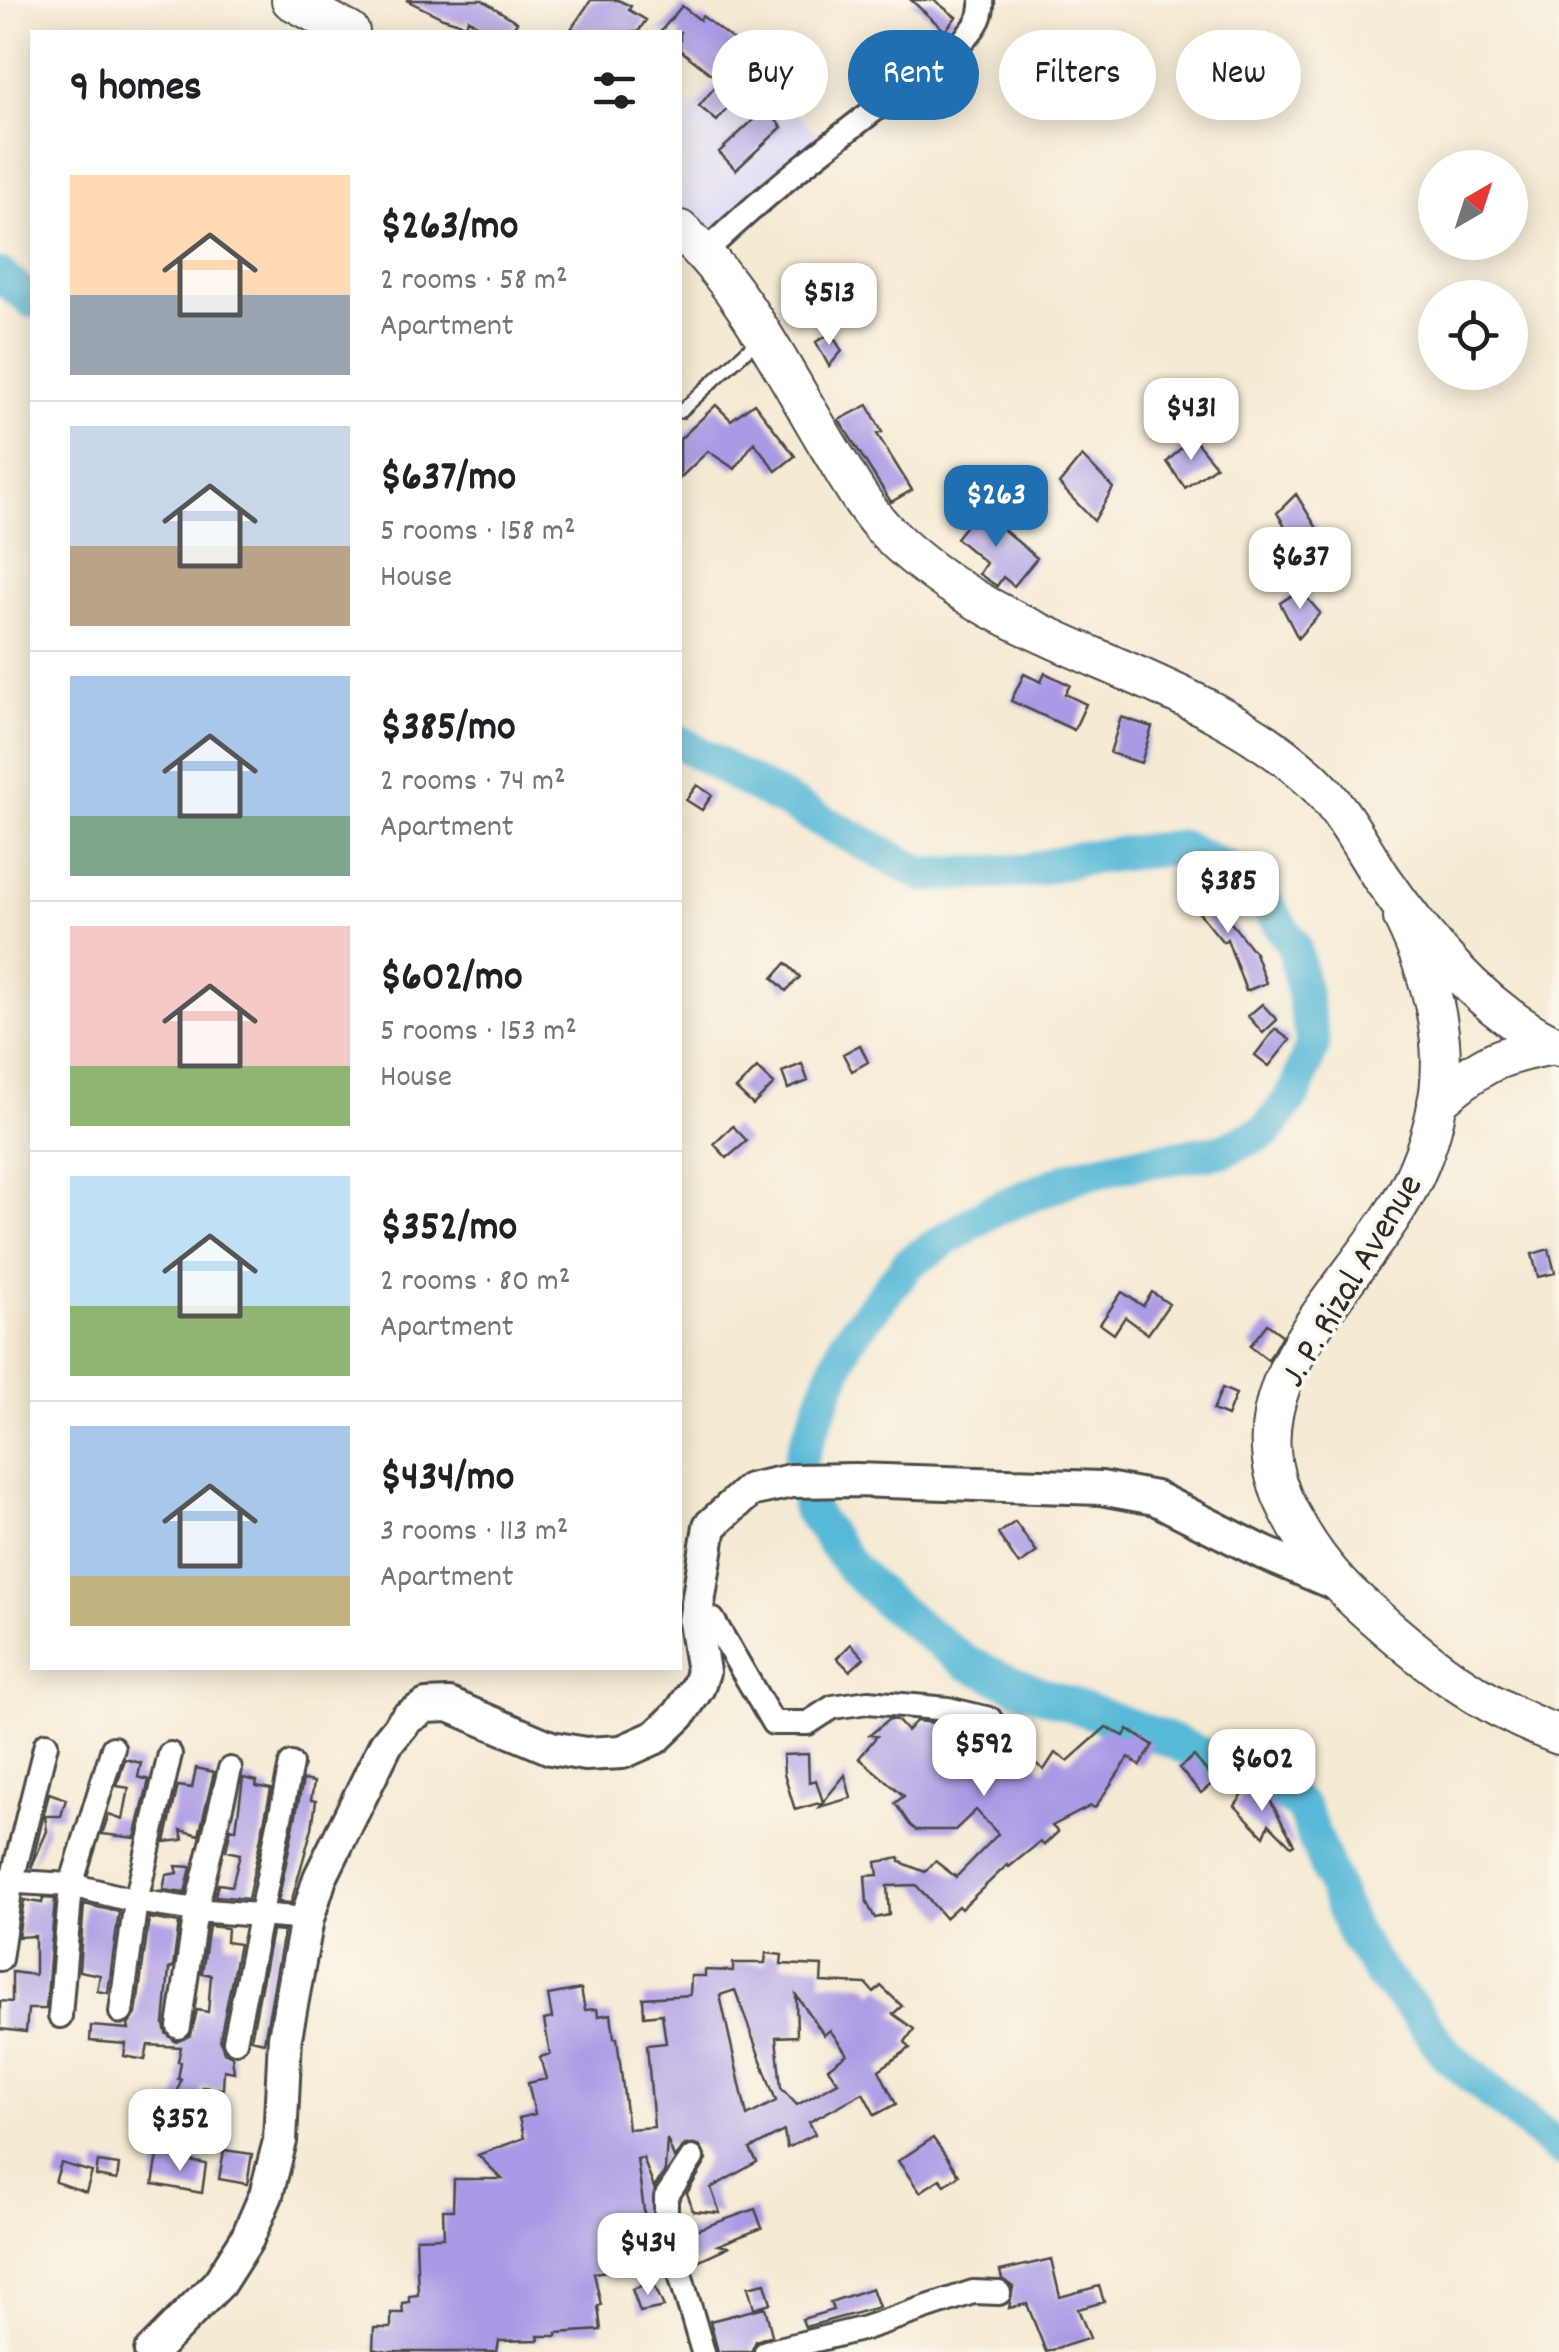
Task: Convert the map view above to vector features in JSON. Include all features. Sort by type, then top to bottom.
[{"type":"main road","points":[[291,0],[346,30]]},
{"type":"main road","points":[[691,242],[716,267],[762,336],[852,484],[886,530],[920,562],[965,595],[1009,620],[1102,658],[1189,700],[1269,747],[1312,780],[1351,826],[1382,878],[1471,986],[1521,1028],[1557,1046]]},
{"type":"main road","name":"J. P. Rizal Avenue","points":[[1382,878],[1432,984],[1441,1043],[1436,1102],[1419,1167],[1396,1211],[1302,1342],[1282,1377],[1272,1419],[1271,1460],[1281,1497],[1307,1546],[1340,1585],[1409,1648],[1471,1694],[1514,1718],[1559,1735]]},
{"type":"main road","points":[[1436,1102],[1476,1068],[1493,1059],[1511,1052],[1557,1046]]},
{"type":"main road","points":[[151,2352],[219,2283],[247,2239],[266,2195],[280,2141],[285,2036],[307,1918],[320,1878],[386,1744],[407,1718],[426,1706],[449,1705],[552,1748],[585,1754],[622,1752],[656,1737],[679,1715],[703,1672],[695,1622],[710,1526],[750,1490],[791,1482],[855,1480],[1101,1488],[1154,1498],[1264,1553],[1340,1585]]},
{"type":"street","points":[[691,242],[737,220],[956,48],[975,28],[982,0]]},
{"type":"street","points":[[695,1622],[714,1620],[773,1723],[808,1723],[833,1707],[868,1702],[948,1709],[990,1719]]},
{"type":"street","points":[[0,1958],[6,1882],[46,1744]]},
{"type":"street","points":[[60,2016],[71,1885],[113,1748]]},
{"type":"street","points":[[121,2012],[136,1901],[170,1754]]},
{"type":"street","points":[[235,2041],[290,1764]]},
{"type":"street","points":[[179,2027],[196,1910],[230,1769]]},
{"type":"street","points":[[6,1882],[71,1885],[196,1910],[307,1918]]},
{"type":"street","points":[[692,2158],[666,2197],[666,2226],[703,2352]]},
{"type":"street","points":[[766,2352],[865,2328],[973,2292],[999,2292]]},
{"type":"lane","points":[[682,410],[762,336]]},
{"type":"shaded area","points":[[712,82],[712,120],[804,120],[823,138],[710,234],[682,214],[682,124]]},
{"type":"building","points":[[406,0],[482,0],[517,22],[511,30],[485,30],[468,19],[466,25]]},
{"type":"building","points":[[591,0],[618,0],[646,20],[639,30],[570,30]]},
{"type":"building","points":[[911,0],[934,0],[956,17],[944,30]]},
{"type":"building","points":[[682,6],[720,30],[712,30],[712,75],[682,52],[682,30],[662,30]]},
{"type":"building","points":[[712,91],[712,117],[699,106]]},
{"type":"building","points":[[753,120],[775,120],[782,127],[736,170],[719,152]]},
{"type":"building","points":[[831,333],[842,351],[829,366],[816,342]]},
{"type":"building","points":[[754,403],[795,456],[776,471],[754,442],[735,469],[708,451],[682,476],[682,437],[716,405],[731,420]]},
{"type":"building","points":[[868,405],[882,432],[877,434],[912,490],[891,502],[839,420]]},
{"type":"building","points":[[1192,437],[1216,466],[1185,488],[1167,462]]},
{"type":"building","points":[[1082,456],[1113,488],[1094,521],[1059,484]]},
{"type":"building","points":[[1296,494],[1321,535],[1300,550],[1277,513]]},
{"type":"building","points":[[979,509],[1037,558],[1014,586],[1003,577],[997,586],[979,574],[986,563],[956,538]]},
{"type":"building","points":[[1300,590],[1320,613],[1298,638],[1280,603]]},
{"type":"building","points":[[1045,673],[1070,685],[1065,694],[1086,704],[1074,730],[1011,701],[1024,674],[1041,682]]},
{"type":"building","points":[[1121,717],[1152,727],[1141,763],[1110,753]]},
{"type":"building","points":[[697,785],[712,795],[702,810],[686,800]]},
{"type":"building","points":[[1198,881],[1255,953],[1266,983],[1246,991],[1227,939],[1223,942],[1183,893]]},
{"type":"building","points":[[786,963],[800,977],[786,991],[773,978]]},
{"type":"building","points":[[1262,1004],[1277,1020],[1263,1033],[1248,1016]]},
{"type":"building","points":[[1275,1029],[1290,1040],[1269,1066],[1255,1055]]},
{"type":"building","points":[[860,1045],[868,1062],[852,1071],[843,1054]]},
{"type":"building","points":[[802,1064],[808,1081],[788,1089],[782,1072]]},
{"type":"building","points":[[757,1068],[774,1084],[753,1105],[736,1089]]},
{"type":"building","points":[[733,1126],[747,1141],[727,1158],[714,1144]]},
{"type":"building","points":[[1549,1249],[1555,1273],[1538,1277],[1532,1254]]},
{"type":"building","points":[[1122,1292],[1143,1306],[1152,1292],[1169,1304],[1148,1334],[1125,1317],[1114,1334],[1100,1324]]},
{"type":"building","points":[[1267,1324],[1282,1335],[1268,1360],[1250,1346]]},
{"type":"building","points":[[1222,1388],[1236,1394],[1227,1416],[1213,1410]]},
{"type":"building","points":[[1015,1522],[1037,1552],[1019,1565],[998,1534]]},
{"type":"building","points":[[851,1644],[864,1658],[850,1671],[837,1658]]},
{"type":"building","points":[[889,1719],[897,1720],[907,1731],[916,1721],[944,1724],[964,1742],[976,1731],[990,1734],[1006,1748],[1010,1743],[1044,1770],[1055,1753],[1068,1761],[1106,1727],[1124,1736],[1128,1729],[1153,1745],[1140,1766],[1129,1757],[1095,1808],[1091,1806],[1052,1826],[1058,1832],[1044,1845],[1040,1842],[1007,1865],[961,1909],[958,1906],[945,1918],[916,1885],[887,1886],[889,1915],[875,1918],[867,1903],[865,1876],[878,1875],[876,1862],[900,1858],[900,1862],[925,1872],[935,1861],[956,1877],[998,1834],[976,1810],[955,1830],[916,1830],[910,1825],[895,1803],[904,1796],[859,1758],[877,1736],[870,1735]]},
{"type":"building","points":[[808,1754],[809,1782],[816,1780],[823,1802],[795,1810],[784,1774],[783,1755]]},
{"type":"building","points":[[1194,1756],[1215,1781],[1201,1793],[1179,1768]]},
{"type":"building","points":[[125,1759],[141,1763],[138,1777],[149,1780],[135,1838],[102,1834],[109,1814],[123,1819],[129,1788],[117,1786]]},
{"type":"building","points":[[196,1768],[214,1772],[199,1835],[181,1830],[183,1840],[165,1842],[178,1786],[192,1788]]},
{"type":"building","points":[[845,1775],[851,1798],[819,1807]]},
{"type":"building","points":[[243,1778],[271,1789],[248,1899],[215,1896],[218,1884],[232,1886],[240,1854],[226,1851],[231,1828],[236,1830]]},
{"type":"building","points":[[303,1780],[314,1782],[312,1828],[291,1903],[278,1902]]},
{"type":"building","points":[[1247,1789],[1271,1802],[1294,1844],[1291,1846],[1269,1824],[1264,1836],[1235,1806]]},
{"type":"building","points":[[49,1793],[66,1799],[61,1816],[45,1816],[47,1831],[31,1868]]},
{"type":"building","points":[[176,1866],[191,1867],[185,1893],[163,1890],[166,1875],[178,1873]]},
{"type":"building","points":[[43,1898],[55,1899],[46,2009],[28,2009],[26,2032],[0,2029],[0,2001],[12,2002],[12,1972],[35,1975],[35,1936],[18,1937],[24,1900],[42,1903]]},
{"type":"building","points":[[84,1904],[119,1912],[108,1993],[97,1991],[100,1975],[79,1971]]},
{"type":"building","points":[[149,1918],[179,1923],[173,1967],[169,1969],[164,2025],[176,2042],[191,2035],[197,2010],[208,2012],[211,1975],[202,1973],[209,1926],[227,1928],[226,1942],[239,1944],[220,2039],[224,2052],[232,2056],[234,2072],[224,2070],[223,2089],[202,2087],[196,2111],[174,2105],[181,2079],[181,2047],[148,2045],[145,2060],[124,2056],[126,2044],[90,2041],[91,2026],[129,2029],[136,2014]]},
{"type":"building","points":[[272,1931],[284,1932],[264,2042],[251,2039]]},
{"type":"building","points":[[766,1953],[782,1955],[781,1964],[822,1966],[821,1982],[866,1984],[874,1993],[881,1986],[902,2006],[893,2014],[914,2029],[905,2042],[910,2048],[879,2070],[896,2104],[875,2115],[863,2093],[809,2122],[815,2134],[787,2148],[784,2131],[750,2149],[757,2162],[711,2188],[720,2213],[693,2211],[687,2193],[707,2160],[699,2145],[685,2145],[674,2158],[667,2139],[665,2171],[654,2188],[643,2158],[637,2159],[649,2248],[632,2250],[634,2267],[594,2273],[601,2305],[601,2330],[538,2336],[539,2340],[499,2341],[497,2352],[373,2349],[374,2328],[391,2328],[391,2313],[403,2313],[402,2303],[409,2302],[409,2296],[418,2295],[416,2238],[444,2237],[443,2210],[453,2210],[454,2179],[502,2179],[478,2155],[524,2138],[519,2118],[535,2114],[528,2083],[546,2079],[540,2057],[550,2054],[544,2020],[552,2018],[548,1995],[581,1989],[585,2010],[597,2009],[598,2016],[611,2014],[628,2129],[654,2127],[647,2045],[666,2043],[662,2014],[644,2016],[643,1998],[690,1995],[691,1976],[705,1976],[705,1970],[733,1971],[733,1963],[765,1963]],"holes":[[[735,1990],[776,2101],[747,2116],[720,1995]],[[796,1995],[824,2035],[830,2030],[847,2054],[828,2068],[838,2082],[797,2105],[781,2088],[776,2037],[797,2036]]]},
{"type":"building","points":[[933,2138],[959,2175],[945,2185],[940,2179],[920,2192],[898,2161]]},
{"type":"building","points":[[224,2150],[252,2154],[247,2184],[219,2179]]},
{"type":"building","points":[[158,2155],[206,2164],[202,2193],[153,2184]]},
{"type":"building","points":[[98,2162],[119,2165],[117,2180],[96,2176]]},
{"type":"building","points":[[61,2163],[92,2172],[86,2192],[55,2182]]},
{"type":"building","points":[[755,2209],[762,2228],[718,2245],[728,2247],[693,2263],[684,2234]]},
{"type":"building","points":[[1051,2259],[1060,2297],[1099,2286],[1104,2302],[1078,2309],[1090,2338],[1046,2352],[1027,2304],[1009,2308],[1013,2287],[1002,2279],[1000,2271]]},
{"type":"building","points":[[653,2282],[664,2307],[640,2312],[632,2289]]},
{"type":"building","points":[[765,2283],[771,2303],[754,2308],[748,2287]]},
{"type":"building","points":[[872,2288],[879,2307],[805,2327],[802,2319],[833,2310],[830,2302]]},
{"type":"building","points":[[765,2307],[772,2335],[756,2341],[751,2352],[718,2352],[710,2321]]},
{"type":"waterway","points":[[0,275],[30,299]]},
{"type":"waterway","points":[[682,743],[924,875],[1026,871],[1077,859],[1180,847],[1228,869],[1266,903],[1294,946],[1313,1044],[1295,1092],[1267,1131],[1221,1151],[1079,1175],[989,1212],[909,1263],[847,1340],[801,1456]]},
{"type":"waterway","points":[[808,1507],[851,1567],[886,1601],[965,1662],[1016,1685],[1159,1736],[1261,1780],[1302,1807],[1352,1931],[1381,1975],[1417,2013],[1446,2054],[1559,2149]]}]
